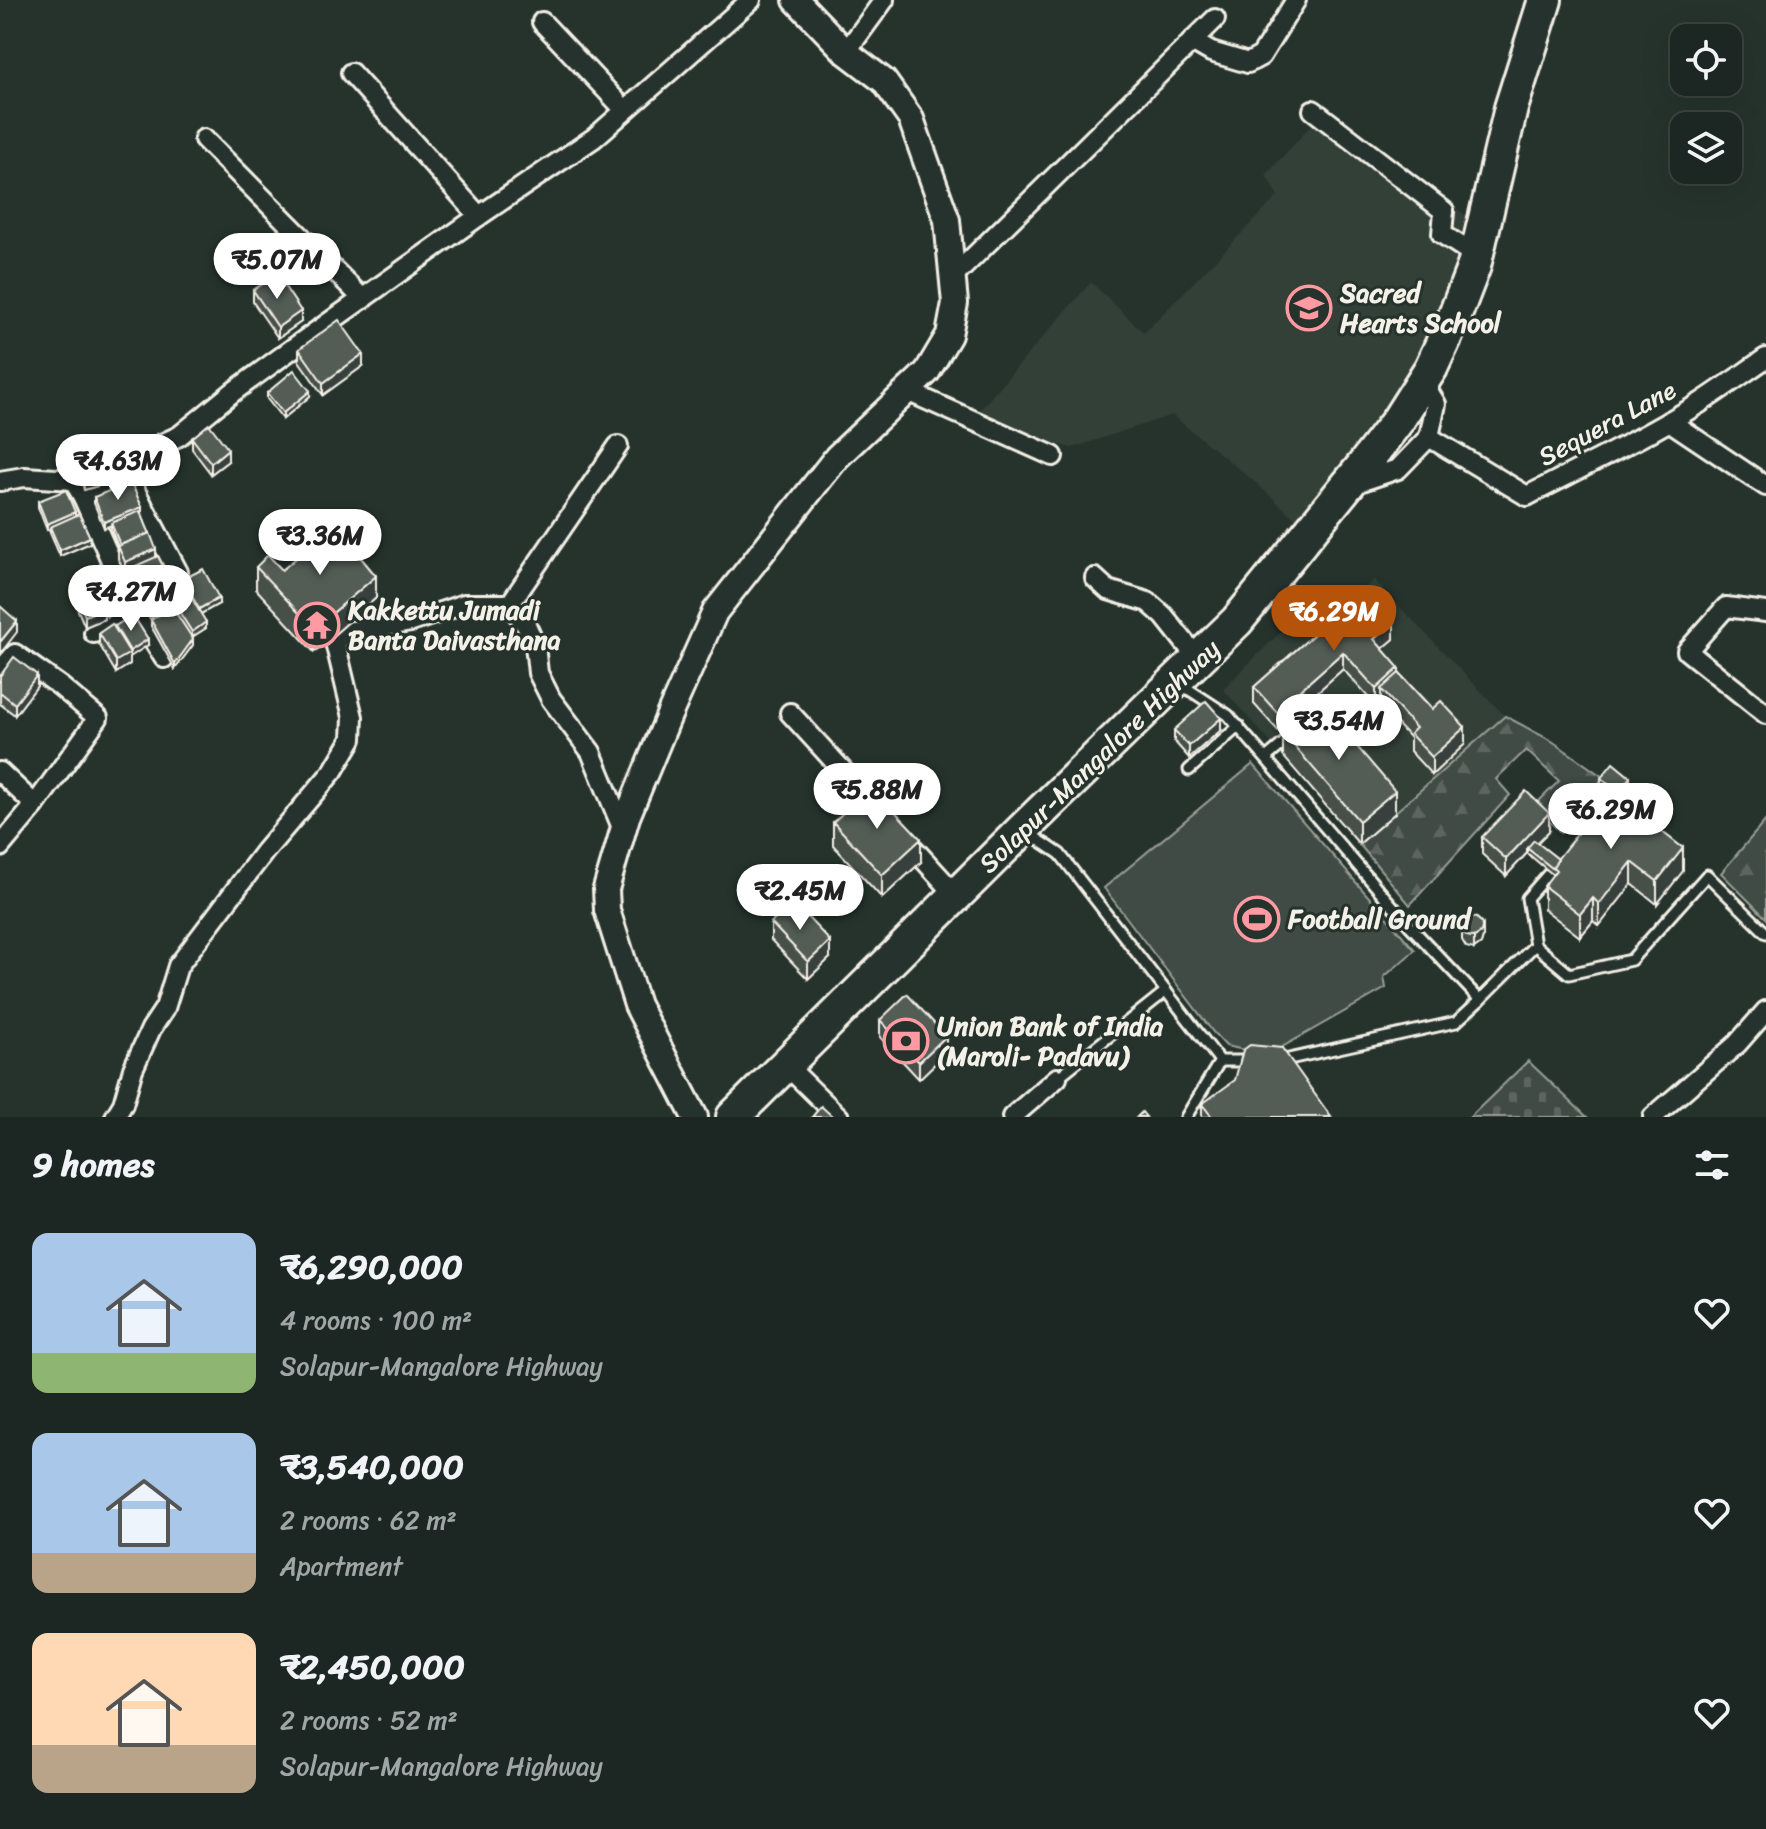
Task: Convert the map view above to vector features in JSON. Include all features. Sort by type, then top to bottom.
[{"type":"highway","name":"Solapur-Mangalore Highway","points":[[733,1117],[1237,621],[1398,420],[1431,368],[1454,318],[1476,256],[1511,108],[1545,0]]},
{"type":"street","points":[[83,497],[131,483],[138,471],[138,455],[179,436],[233,392],[594,138],[751,0]]},
{"type":"street","points":[[695,1117],[637,1005],[607,910],[606,889],[623,830],[715,612],[837,457],[927,372],[949,335],[955,303],[947,220],[911,119],[884,81],[846,52],[796,0]]},
{"type":"street","points":[[846,52],[884,0]]},
{"type":"street","points":[[1192,41],[1211,52],[1248,63],[1261,56],[1296,0]]},
{"type":"street","points":[[953,277],[1215,19]]},
{"type":"street","points":[[542,22],[625,110]]},
{"type":"street","points":[[351,73],[479,216]]},
{"type":"street","points":[[1313,110],[1444,211],[1442,234],[1476,256]]},
{"type":"street","points":[[204,139],[363,299]]},
{"type":"street","name":"Sequera Lane","points":[[1429,437],[1527,496],[1669,421],[1766,358]]},
{"type":"street","points":[[1347,486],[1398,469],[1429,437],[1436,404],[1422,381]]},
{"type":"street","points":[[907,391],[1053,456]]},
{"type":"street","points":[[1669,421],[1766,486]]},
{"type":"street","points":[[510,604],[618,446]]},
{"type":"street","points":[[0,481],[24,477],[73,480],[128,599],[164,658]]},
{"type":"street","points":[[94,633],[175,581],[178,572],[131,483]]},
{"type":"street","points":[[1095,578],[1108,590],[1148,602],[1164,616],[1187,670]]},
{"type":"street","points":[[115,1117],[123,1104],[133,1069],[151,1029],[165,1008],[178,966],[265,851],[333,771],[352,739],[353,717],[335,642],[347,632],[411,622],[464,604],[510,604]]},
{"type":"street","points":[[510,604],[526,625],[535,645],[538,673],[551,699],[591,752],[623,830]]},
{"type":"street","points":[[1766,612],[1726,607],[1687,651],[1766,714]]},
{"type":"street","points":[[0,671],[15,654],[98,718],[35,805],[0,847]]},
{"type":"street","points":[[790,713],[956,895]]},
{"type":"street","points":[[0,772],[35,805]]},
{"type":"street","points":[[1653,1117],[1737,1044],[1766,1011]]},
{"type":"street","points":[[786,1065],[839,1117]]},
{"type":"street","points":[[1012,1117],[1057,1078]]},
{"type":"lane","points":[[1187,670],[1239,726],[1410,926],[1480,1000]]},
{"type":"lane","points":[[1189,770],[1239,726]]},
{"type":"lane","points":[[1266,758],[1297,731]]},
{"type":"lane","points":[[1023,829],[1060,854],[1220,1061]]},
{"type":"lane","points":[[1550,872],[1527,898],[1535,945],[1569,974],[1631,960],[1707,875],[1766,933]]},
{"type":"lane","points":[[1220,1061],[1279,1062],[1456,1022],[1535,945]]},
{"type":"lane","points":[[1057,1078],[1166,991]]},
{"type":"lane","points":[[1186,1117],[1220,1061]]},
{"type":"shaded area","name":"Sacred Hearts School","points":[[1318,118],[1475,221],[1439,343],[1301,524],[1172,415],[1072,448],[984,425],[977,413],[1091,282],[1144,333],[1278,196],[1266,175]]},
{"type":"shaded area","points":[[1374,580],[1505,716],[1395,813],[1320,726],[1283,756],[1223,689],[1305,608],[1322,625]]},
{"type":"green space","points":[[1505,716],[1552,741],[1603,777],[1561,833],[1534,806],[1559,781],[1526,750],[1496,779],[1510,795],[1410,905],[1359,844]]},
{"type":"green space","name":"Football Ground","points":[[1253,764],[1415,950],[1384,977],[1386,988],[1268,1055],[1226,1046],[1104,888]]},
{"type":"green space","points":[[1766,820],[1766,918],[1721,873]]},
{"type":"green space","points":[[1528,1061],[1587,1117],[1470,1117]]},
{"type":"building","points":[[277,275],[301,311],[278,327],[253,290]]},
{"type":"building","points":[[339,320],[363,354],[323,383],[299,349]]},
{"type":"building","points":[[294,370],[310,391],[283,413],[267,393]]},
{"type":"building","points":[[209,424],[228,449],[211,463],[192,438]]},
{"type":"building","points":[[112,454],[118,474],[84,484],[78,463]]},
{"type":"building","points":[[131,482],[142,507],[104,522],[94,497]]},
{"type":"building","points":[[66,490],[75,512],[47,524],[38,501]]},
{"type":"building","points":[[140,511],[150,533],[120,545],[111,523]]},
{"type":"building","points":[[79,514],[90,537],[60,550],[50,527]]},
{"type":"building","points":[[335,526],[376,576],[314,629],[256,567],[268,555],[282,570]]},
{"type":"building","points":[[150,533],[156,549],[125,562],[118,546]]},
{"type":"building","points":[[158,556],[168,577],[138,590],[129,569]]},
{"type":"building","points":[[203,569],[219,598],[199,609],[183,579]]},
{"type":"building","points":[[113,572],[126,602],[107,611],[94,581]]},
{"type":"building","points":[[93,581],[104,608],[85,616],[74,589]]},
{"type":"building","points":[[186,589],[206,622],[192,632],[171,599]]},
{"type":"building","points":[[1365,589],[1394,622],[1374,639],[1399,668],[1376,689],[1343,652],[1290,699],[1295,706],[1282,718],[1254,687]]},
{"type":"building","points":[[161,595],[168,606],[152,616],[145,605]]},
{"type":"building","points":[[0,606],[17,621],[0,642]]},
{"type":"building","points":[[172,607],[193,639],[175,664],[151,620]]},
{"type":"building","points":[[133,615],[148,639],[130,651],[115,626]]},
{"type":"building","points":[[112,624],[130,653],[116,661],[99,633]]},
{"type":"building","points":[[14,657],[37,675],[15,704],[0,692],[0,676]]},
{"type":"building","points":[[1399,673],[1432,709],[1441,701],[1465,727],[1432,757],[1410,734],[1416,728],[1381,689]]},
{"type":"building","points":[[1206,701],[1221,718],[1189,746],[1174,730]]},
{"type":"building","points":[[1319,702],[1395,791],[1359,821],[1283,733]]},
{"type":"building","points":[[1613,763],[1630,777],[1618,792],[1601,778]]},
{"type":"building","points":[[872,787],[921,839],[882,875],[833,822]]},
{"type":"building","points":[[1624,788],[1659,815],[1652,824],[1683,848],[1657,881],[1632,862],[1599,904],[1593,898],[1580,914],[1544,886],[1556,870],[1552,866],[1610,792],[1617,797]]},
{"type":"building","points":[[1650,788],[1665,801],[1655,812],[1640,800]]},
{"type":"building","points":[[1526,791],[1549,813],[1506,859],[1482,837]]},
{"type":"building","points":[[1534,840],[1558,859],[1552,868],[1527,848]]},
{"type":"building","points":[[793,902],[830,941],[808,962],[771,923]]},
{"type":"building","points":[[1472,917],[1479,920],[1482,927],[1479,934],[1472,937],[1465,934],[1462,927],[1465,920]]},
{"type":"building","points":[[907,994],[946,1036],[919,1062],[880,1020]]},
{"type":"building","points":[[1250,1045],[1282,1048],[1331,1117],[1212,1117],[1202,1104],[1235,1080],[1243,1050]]},
{"type":"building","points":[[821,1106],[833,1117],[812,1117]]},
{"type":"place","name":"Sacred Hearts School","points":[[1309,308]]},
{"type":"place","name":"Kakkettu Jumadi Banta Daivasthana","points":[[317,625]]},
{"type":"place","name":"Football Ground","points":[[1257,919]]},
{"type":"place","name":"Union Bank of India (Maroli- Padavu)","points":[[906,1041]]}]
